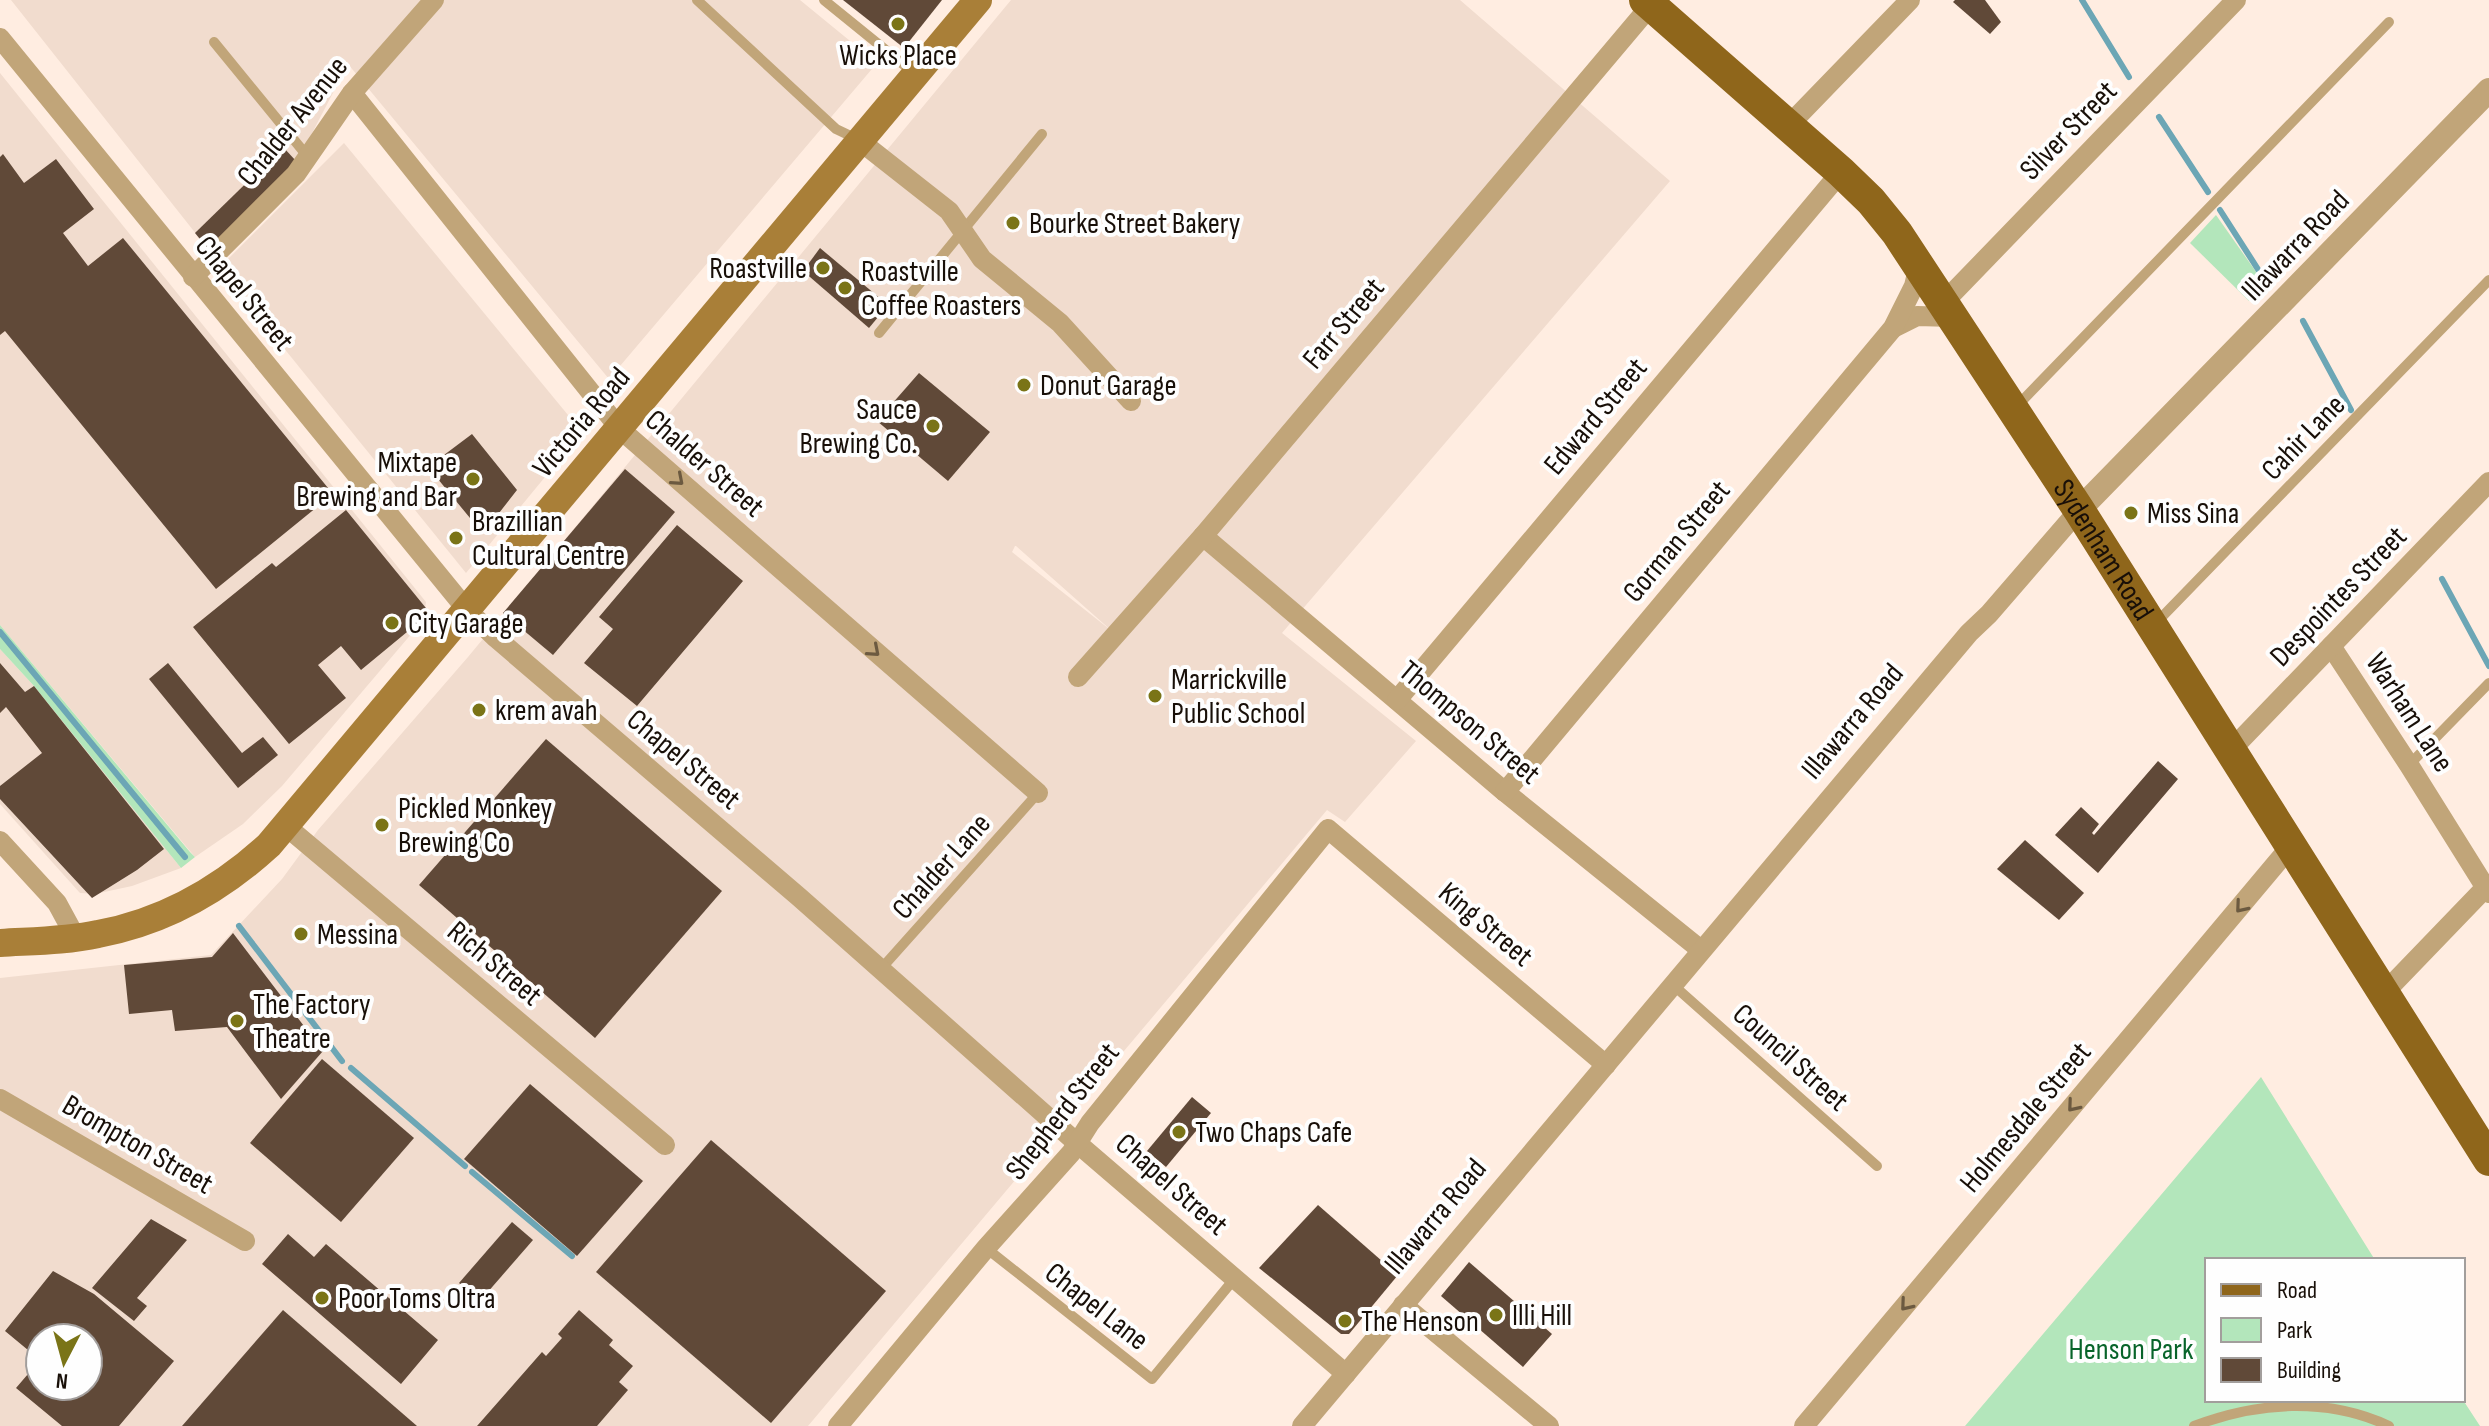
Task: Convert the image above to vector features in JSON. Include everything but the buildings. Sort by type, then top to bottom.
[{"type":"main road","name":"Victoria Road","points":[[0,943],[76,938],[124,928],[168,913],[246,867],[287,827],[978,0]]},
{"type":"main road","name":"Sydenham Road","points":[[1648,2],[1871,201],[1919,265],[2079,510],[2489,1160]]},
{"type":"street","name":"Chalder Avenue","points":[[193,277],[296,174],[352,93],[434,0]]},
{"type":"street","points":[[1789,125],[1910,0]]},
{"type":"street","name":"Silver Street","points":[[1949,310],[2236,0]]},
{"type":"street","name":"Farr Street","points":[[1078,677],[1203,536],[1648,2]]},
{"type":"street","name":"Chapel Street","points":[[0,38],[467,610],[1346,1374]]},
{"type":"street","name":"Illawarra Road","points":[[1302,1426],[1969,633],[2079,510],[2489,90]]},
{"type":"street","name":"Chalder Street","points":[[352,93],[620,429],[1038,793]]},
{"type":"street","points":[[860,141],[949,211],[982,259],[1060,323],[1131,401]]},
{"type":"street","name":"Edward Street","points":[[1397,700],[1841,172]]},
{"type":"street","name":"Gorman Street","points":[[1505,792],[1893,328],[1914,286],[1919,265]]},
{"type":"street","points":[[1893,328],[1917,316],[1949,310]]},
{"type":"street","name":"Despointes Street","points":[[2230,751],[2489,482]]},
{"type":"street","name":"Thompson Street","points":[[1203,536],[1505,792],[1701,950]]},
{"type":"street","name":"Warham Lane","points":[[2331,646],[2488,888]]},
{"type":"street","name":"Rich Street","points":[[287,827],[665,1145]]},
{"type":"street","name":"King Street","points":[[1328,829],[1606,1065]]},
{"type":"street","name":"Shepherd Street","points":[[838,1426],[986,1248],[1071,1153],[1100,1111],[1328,829]]},
{"type":"street","points":[[0,841],[57,903],[76,938]]},
{"type":"street","name":"Holmesdale Street","points":[[1804,1426],[2290,847]]},
{"type":"street","points":[[2384,993],[2488,888]]},
{"type":"street","name":"Brompton Street","points":[[0,1099],[245,1241]]},
{"type":"street","points":[[1403,1305],[1549,1426]]},
{"type":"lane","points":[[697,0],[836,129],[860,141]]},
{"type":"lane","points":[[824,0],[916,74]]},
{"type":"lane","points":[[2014,410],[2389,22]]},
{"type":"lane","points":[[214,42],[308,157]]},
{"type":"lane","points":[[879,333],[1042,134]]},
{"type":"lane","name":"Cahir Lane","points":[[2152,627],[2489,280]]},
{"type":"lane","points":[[2409,765],[2489,683]]},
{"type":"lane","name":"Chalder Lane","points":[[880,970],[1038,793]]},
{"type":"lane","name":"Council Street","points":[[1672,984],[1877,1166]]},
{"type":"lane","name":"Chapel Lane","points":[[986,1248],[1152,1379],[1235,1278]]},
{"type":"lane","points":[[2194,1426],[2242,1412],[2288,1405],[2331,1407],[2373,1418],[2389,1426]]},
{"type":"shaded area","points":[[11,0],[800,0],[877,63],[609,379],[348,64],[297,162],[208,249]]},
{"type":"shaded area","points":[[1011,0],[1460,0],[1670,181],[1282,633],[1416,741],[1345,822],[1327,810],[808,1426],[0,1426],[0,978],[211,955],[282,879],[318,830],[468,657]],"holes":[[[1016,546],[1113,632],[1012,552]]]},
{"type":"shaded area","points":[[0,73],[426,602],[424,619],[282,786],[243,824],[195,857],[0,625]]},
{"type":"shaded area","points":[[344,143],[582,432],[466,573],[219,268]]},
{"type":"shaded area","points":[[0,649],[34,686],[181,868],[132,886],[95,894],[80,893],[0,804]]},
{"type":"green space","points":[[2216,215],[2266,286],[2249,301],[2190,243]]},
{"type":"green space","points":[[0,625],[195,857],[181,868],[34,686],[0,649]]},
{"type":"green space","name":"Henson Park","points":[[2261,1077],[2374,1258],[2205,1258],[2205,1402],[2464,1402],[2480,1426],[1965,1426]]},
{"type":"waterway","points":[[2082,0],[2129,77]]},
{"type":"waterway","points":[[2159,117],[2208,192]]},
{"type":"waterway","points":[[2220,210],[2268,285]]},
{"type":"waterway","points":[[2303,321],[2351,410]]},
{"type":"waterway","points":[[2442,579],[2489,666]]},
{"type":"waterway","points":[[0,632],[185,857]]},
{"type":"waterway","points":[[239,926],[342,1061]]},
{"type":"waterway","points":[[351,1068],[465,1166]]},
{"type":"waterway","points":[[472,1172],[572,1256]]},
{"type":"place","name":"Wicks Place","points":[[898,24]]},
{"type":"place","name":"Bourke Street Bakery","points":[[1013,223]]},
{"type":"place","name":"Roastville","points":[[823,268]]},
{"type":"place","name":"Roastville Coffee Roasters","points":[[845,288]]},
{"type":"place","name":"Donut Garage","points":[[1024,385]]},
{"type":"place","name":"Sauce Brewing Co.","points":[[933,426]]},
{"type":"place","name":"Mixtape Brewing and Bar","points":[[473,479]]},
{"type":"place","name":"Miss Sina","points":[[2131,513]]},
{"type":"place","name":"Brazillian Cultural Centre","points":[[456,538]]},
{"type":"place","name":"City Garage","points":[[392,623]]},
{"type":"place","name":"Marrickville Public School","points":[[1155,696]]},
{"type":"place","name":"krem avah","points":[[479,710]]},
{"type":"place","name":"Pickled Monkey Brewing Co","points":[[382,825]]},
{"type":"place","name":"Messina","points":[[301,934]]},
{"type":"place","name":"The Factory Theatre","points":[[237,1021]]},
{"type":"place","name":"Two Chaps Cafe","points":[[1179,1132]]},
{"type":"place","name":"Poor Toms Oltra","points":[[322,1298]]},
{"type":"place","name":"Illi Hill","points":[[1496,1315]]},
{"type":"place","name":"The Henson","points":[[1345,1321]]}]
